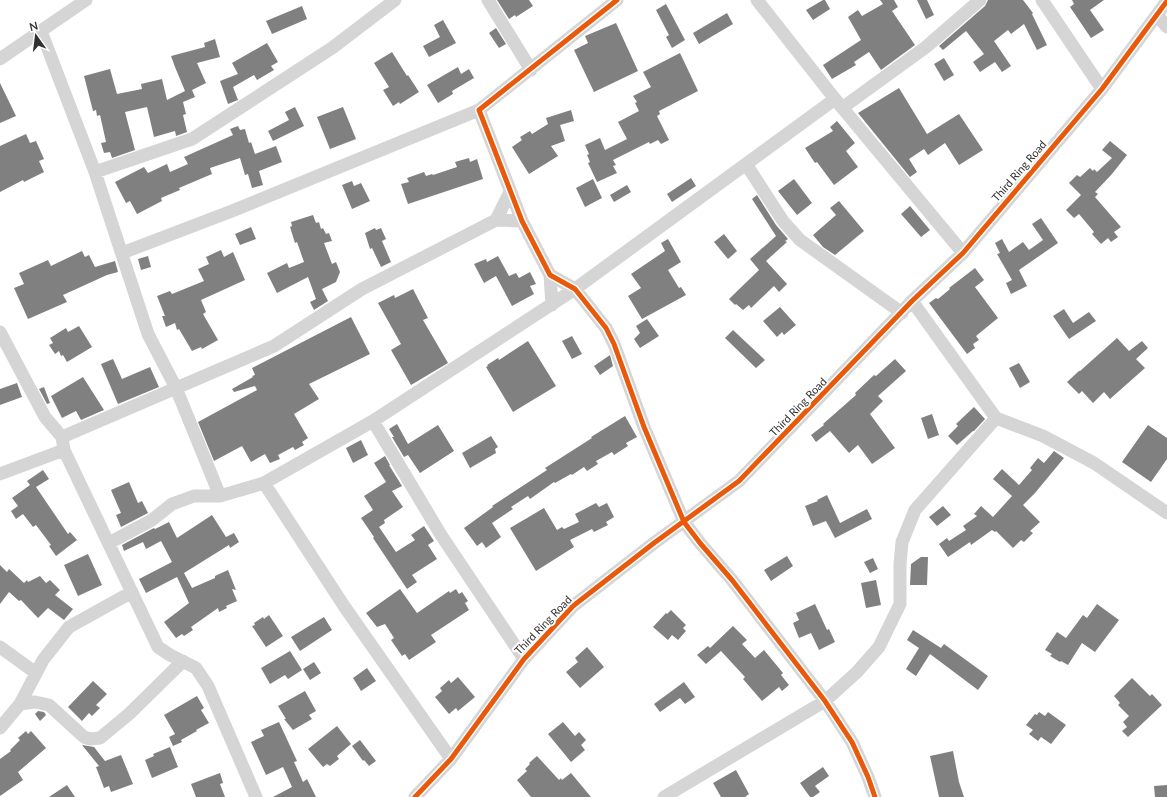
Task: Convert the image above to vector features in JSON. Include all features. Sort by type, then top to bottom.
[{"type":"street","points":[[0,59],[86,0]]},
{"type":"street","points":[[95,172],[192,139],[332,48],[395,0]]},
{"type":"street","points":[[488,0],[531,70]]},
{"type":"street","points":[[122,253],[232,211],[479,110],[617,0]]},
{"type":"street","points":[[757,0],[839,103],[963,253]]},
{"type":"street","points":[[109,543],[152,520],[172,504],[194,496],[220,496],[264,483],[373,421],[552,305],[746,164],[926,47],[980,0]]},
{"type":"street","points":[[1042,0],[1102,89]]},
{"type":"street","name":"Third Ring Road","points":[[415,797],[451,759],[524,658],[573,606],[654,543],[739,481],[912,301],[963,253],[1102,89],[1167,1]]},
{"type":"street","points":[[1157,15],[1167,27]]},
{"type":"street","points":[[41,31],[95,172],[148,334],[176,388],[220,496]]},
{"type":"street","points":[[479,110],[522,221],[550,275],[552,305]]},
{"type":"street","points":[[746,164],[783,221],[800,240],[902,313]]},
{"type":"street","points":[[496,220],[510,192]]},
{"type":"street","points":[[62,437],[274,346],[362,289],[496,220],[522,221]]},
{"type":"street","points":[[550,275],[575,289],[606,328],[614,344],[644,427],[684,522],[732,580],[825,701],[852,742],[868,777],[874,797]]},
{"type":"street","points":[[912,301],[996,418],[1043,436],[1094,463],[1167,513]]},
{"type":"street","points":[[0,332],[45,417],[62,437],[64,450],[158,647],[196,668],[208,686],[256,797]]},
{"type":"street","points":[[664,797],[825,701],[857,672],[879,647],[900,604],[900,564],[902,542],[916,510],[996,418]]},
{"type":"street","points":[[373,421],[441,535],[524,658]]},
{"type":"street","points":[[0,474],[64,450]]},
{"type":"street","points":[[264,483],[344,606],[451,759]]},
{"type":"street","points":[[0,728],[20,704],[43,660],[69,627],[132,592]]},
{"type":"street","points":[[0,647],[36,673]]},
{"type":"street","points":[[20,704],[35,702],[49,705],[84,737],[90,739],[100,738],[129,714],[183,661]]},
{"type":"building","points":[[497,0],[529,0],[533,6],[516,17],[515,15],[509,19]]},
{"type":"building","points":[[825,0],[830,9],[813,20],[806,10]]},
{"type":"building","points":[[880,0],[894,0],[898,7],[892,11],[915,45],[881,70],[869,52],[854,62],[856,65],[832,79],[823,65],[861,40],[848,17],[858,10],[862,16],[883,4]]},
{"type":"building","points":[[917,0],[927,0],[934,15],[926,19]]},
{"type":"building","points":[[988,0],[1023,0],[1033,13],[1032,14],[1047,45],[1037,50],[1024,24],[1011,34],[1008,30],[994,41],[1011,66],[1002,72],[995,62],[980,72],[973,62],[984,54],[966,31],[943,50],[939,46],[985,6]]},
{"type":"building","points":[[1072,0],[1104,0],[1090,10],[1104,30],[1091,38],[1070,7],[1074,4]]},
{"type":"building","points":[[666,4],[685,40],[672,48],[666,37],[669,35],[656,10]]},
{"type":"building","points":[[302,6],[307,19],[272,34],[266,21]]},
{"type":"building","points":[[727,13],[733,24],[699,44],[693,33]]},
{"type":"building","points":[[443,20],[456,43],[429,57],[423,46],[440,37],[434,25]]},
{"type":"building","points":[[616,23],[638,71],[594,92],[574,50],[588,43],[585,36]]},
{"type":"building","points":[[496,28],[506,44],[499,48],[489,33]]},
{"type":"building","points":[[215,39],[220,57],[197,63],[206,83],[192,90],[195,97],[183,102],[186,114],[183,115],[187,132],[176,136],[175,131],[154,137],[147,107],[125,112],[135,150],[112,158],[110,152],[104,153],[101,143],[106,142],[100,115],[97,116],[96,110],[93,111],[84,76],[110,69],[117,94],[142,89],[141,84],[162,79],[167,100],[185,91],[171,56],[205,47],[204,43]]},
{"type":"building","points":[[267,43],[278,62],[271,66],[274,70],[257,80],[254,75],[233,87],[238,100],[228,104],[220,81],[238,74],[232,63]]},
{"type":"building","points":[[392,52],[419,92],[400,104],[399,102],[393,106],[383,90],[389,87],[374,63]]},
{"type":"building","points":[[680,53],[698,91],[659,111],[660,114],[657,116],[669,140],[661,144],[658,140],[650,144],[649,142],[613,160],[616,165],[613,166],[617,173],[597,182],[588,163],[590,162],[587,155],[589,154],[585,145],[600,138],[605,150],[627,139],[618,122],[639,111],[635,103],[637,102],[633,96],[651,87],[643,72]]},
{"type":"building","points":[[944,58],[954,75],[944,81],[934,64]]},
{"type":"building","points":[[458,67],[461,74],[469,69],[474,78],[452,91],[453,94],[438,103],[427,85]]},
{"type":"building","points":[[0,83],[16,116],[0,123]]},
{"type":"building","points":[[899,88],[927,134],[959,114],[983,150],[959,165],[945,143],[928,155],[924,149],[909,159],[917,172],[910,177],[858,113]]},
{"type":"building","points":[[295,107],[304,126],[273,141],[268,131],[289,120],[285,112]]},
{"type":"building","points":[[343,107],[356,139],[330,149],[317,117]]},
{"type":"building","points":[[571,110],[574,121],[560,125],[565,141],[551,146],[558,156],[529,174],[512,147],[522,140],[520,137],[530,131],[532,134],[548,124],[546,118]]},
{"type":"building","points":[[837,121],[855,143],[846,151],[858,167],[834,185],[817,162],[815,163],[805,148],[833,131],[830,127]]},
{"type":"building","points":[[238,126],[240,130],[245,129],[249,143],[251,142],[255,154],[276,146],[282,162],[259,171],[263,185],[252,188],[248,174],[245,175],[240,158],[210,168],[212,174],[179,188],[180,190],[161,198],[162,201],[137,214],[130,201],[126,203],[115,182],[144,167],[148,173],[167,164],[170,172],[188,164],[184,157],[233,135],[230,129]]},
{"type":"building","points":[[26,134],[30,143],[36,141],[44,159],[39,161],[44,172],[24,182],[23,180],[0,192],[0,146]]},
{"type":"building","points":[[1110,141],[1127,155],[1095,192],[1098,194],[1095,197],[1121,227],[1114,232],[1118,237],[1111,242],[1108,238],[1101,244],[1092,234],[1094,232],[1079,214],[1074,218],[1066,210],[1081,195],[1069,183],[1077,175],[1080,177],[1090,168],[1097,172],[1112,158],[1102,150]]},
{"type":"building","points":[[469,158],[470,162],[477,159],[483,179],[408,204],[401,184],[409,182],[407,178],[424,172],[426,176],[433,175],[457,167],[455,162]]},
{"type":"building","points":[[691,178],[696,186],[672,202],[667,194]]},
{"type":"building","points":[[593,179],[602,198],[585,207],[576,188]]},
{"type":"building","points":[[794,179],[812,203],[797,215],[778,191]]},
{"type":"building","points":[[352,181],[354,186],[361,183],[370,201],[352,209],[342,185]]},
{"type":"building","points":[[627,185],[631,192],[614,202],[610,195]]},
{"type":"building","points":[[757,195],[776,225],[788,239],[785,241],[787,242],[766,261],[787,284],[779,292],[774,286],[751,308],[749,305],[743,310],[729,299],[759,270],[750,259],[776,236],[752,199]]},
{"type":"building","points":[[839,201],[864,231],[835,255],[823,247],[813,235],[836,215],[830,208]]},
{"type":"building","points":[[910,206],[930,230],[921,237],[901,214]]},
{"type":"building","points":[[313,215],[316,223],[319,222],[321,229],[323,228],[326,234],[329,233],[332,241],[324,243],[332,264],[336,262],[340,272],[336,282],[322,289],[328,301],[314,310],[310,302],[316,299],[308,277],[277,293],[267,273],[287,263],[289,268],[304,262],[297,242],[295,243],[290,227],[292,226],[291,222]]},
{"type":"building","points":[[1041,218],[1058,243],[1019,270],[1027,286],[1011,294],[1006,283],[1012,280],[997,254],[1000,253],[995,243],[1002,239],[1009,252],[1023,242],[1029,250],[1043,240],[1032,224]]},
{"type":"building","points":[[251,227],[256,239],[240,245],[235,234]]},
{"type":"building","points":[[375,228],[376,230],[381,228],[386,239],[382,241],[391,262],[381,267],[372,248],[370,249],[365,233]]},
{"type":"building","points":[[724,234],[737,251],[728,259],[714,242]]},
{"type":"building","points":[[668,239],[681,262],[668,270],[679,288],[681,287],[686,295],[642,319],[628,296],[641,288],[631,274],[665,251],[661,243]]},
{"type":"building","points":[[221,250],[224,257],[233,252],[245,280],[201,300],[206,312],[203,314],[218,340],[202,349],[201,347],[192,351],[179,329],[177,330],[175,323],[166,327],[162,316],[165,316],[157,296],[170,291],[172,294],[204,281],[198,269],[209,264],[206,257]]},
{"type":"building","points":[[82,251],[85,257],[89,255],[95,267],[115,261],[118,272],[107,275],[63,295],[67,302],[28,319],[14,288],[24,284],[19,273],[48,260],[51,266]]},
{"type":"building","points":[[148,256],[151,267],[141,270],[138,259]]},
{"type":"building","points":[[498,256],[509,276],[516,273],[519,278],[530,272],[536,284],[530,286],[534,294],[512,306],[496,276],[484,283],[474,264],[486,259],[487,262]]},
{"type":"building","points":[[975,268],[984,280],[975,287],[998,318],[976,336],[979,340],[973,344],[975,348],[967,354],[929,303],[936,298],[938,299],[950,289],[949,288]]},
{"type":"building","points":[[413,289],[428,318],[423,320],[448,363],[411,385],[391,350],[401,344],[378,303],[394,295],[395,298]]},
{"type":"building","points":[[780,307],[796,325],[784,335],[782,332],[777,337],[763,321]]},
{"type":"building","points":[[1064,309],[1073,323],[1089,312],[1096,321],[1069,339],[1053,316]]},
{"type":"building","points":[[351,317],[370,354],[309,384],[319,399],[294,414],[308,438],[302,442],[304,445],[295,450],[293,447],[278,455],[280,459],[270,463],[265,454],[251,462],[242,446],[214,461],[198,422],[257,390],[255,386],[234,392],[232,389],[255,375],[252,368]]},
{"type":"building","points":[[647,319],[659,336],[640,348],[634,339],[640,333],[636,326]]},
{"type":"building","points":[[79,326],[92,347],[67,362],[63,355],[61,356],[59,351],[55,354],[49,345],[53,343],[50,338],[66,328],[68,332]]},
{"type":"building","points":[[733,330],[765,360],[756,368],[725,338]]},
{"type":"building","points":[[572,336],[582,354],[572,359],[562,341]]},
{"type":"building","points":[[1117,338],[1129,351],[1142,341],[1148,348],[1136,359],[1145,368],[1110,399],[1104,392],[1093,403],[1082,391],[1079,394],[1067,382]]},
{"type":"building","points":[[528,341],[556,386],[513,412],[486,367],[498,358],[499,360]]},
{"type":"building","points":[[610,355],[613,366],[600,375],[594,366]]},
{"type":"building","points":[[113,359],[122,379],[150,367],[159,387],[118,404],[101,364]]},
{"type":"building","points":[[895,359],[906,371],[878,396],[883,401],[870,414],[895,448],[872,464],[858,445],[849,453],[830,431],[816,442],[811,435],[856,395],[855,393],[874,375],[876,376]]},
{"type":"building","points":[[1019,363],[1030,382],[1020,388],[1009,368]]},
{"type":"building","points":[[83,377],[104,410],[81,420],[76,411],[62,418],[51,396]]},
{"type":"building","points":[[17,383],[22,397],[0,405],[0,389]]},
{"type":"building","points":[[44,387],[50,403],[47,404],[39,389]]},
{"type":"building","points":[[974,407],[985,419],[974,431],[957,445],[948,436],[958,426],[956,424]]},
{"type":"building","points":[[932,414],[939,435],[928,439],[921,418]]},
{"type":"building","points":[[625,416],[637,437],[626,443],[628,446],[614,455],[612,452],[596,461],[598,464],[587,471],[584,467],[572,475],[571,474],[555,483],[554,482],[530,499],[528,496],[511,507],[513,509],[492,523],[501,537],[486,548],[482,542],[477,546],[464,528],[493,507],[492,506],[547,470],[545,468]]},
{"type":"building","points":[[397,424],[408,444],[438,425],[454,451],[420,473],[408,455],[404,457],[392,437],[394,437],[389,429]]},
{"type":"building","points":[[1148,425],[1167,438],[1167,459],[1151,482],[1122,462]]},
{"type":"building","points":[[491,436],[498,447],[495,449],[496,453],[470,468],[462,453]]},
{"type":"building","points":[[361,440],[368,455],[353,463],[346,448]]},
{"type":"building","points":[[1054,451],[1064,458],[1023,505],[1040,522],[1030,531],[1033,533],[1024,542],[1021,540],[1013,548],[996,531],[995,532],[992,530],[971,545],[970,542],[948,557],[939,544],[947,538],[949,541],[966,530],[963,526],[977,516],[974,514],[981,506],[993,517],[1012,496],[993,479],[1002,469],[1019,485],[1032,470],[1030,468],[1038,458],[1044,463]]},
{"type":"building","points":[[385,456],[402,486],[392,491],[403,507],[384,520],[385,523],[379,527],[396,552],[415,540],[411,535],[424,526],[434,541],[428,545],[437,559],[412,575],[417,582],[407,589],[361,518],[373,510],[364,496],[386,482],[374,463]]},
{"type":"building","points":[[43,470],[49,479],[36,487],[68,534],[70,532],[77,540],[56,556],[49,546],[51,545],[36,525],[33,527],[23,514],[16,519],[11,511],[18,506],[12,498],[30,485],[27,481]]},
{"type":"building","points":[[129,482],[138,503],[142,501],[148,513],[121,527],[116,515],[121,513],[111,490]]},
{"type":"building","points":[[827,495],[840,523],[867,509],[872,519],[835,538],[826,521],[813,526],[805,506],[818,501],[817,500]]},
{"type":"building","points":[[596,503],[599,507],[607,503],[614,517],[606,522],[608,525],[594,532],[592,529],[570,540],[574,547],[536,571],[510,528],[544,508],[557,530],[562,527],[564,529],[579,522],[575,514]]},
{"type":"building","points":[[943,506],[951,515],[937,526],[929,517]]},
{"type":"building","points":[[212,515],[226,537],[234,533],[239,542],[230,548],[229,545],[184,573],[192,588],[215,578],[215,576],[228,570],[236,590],[232,589],[237,601],[226,606],[227,608],[219,612],[218,608],[191,627],[193,630],[184,636],[182,634],[176,638],[164,622],[189,603],[177,577],[146,593],[139,579],[172,562],[161,541],[146,549],[143,542],[124,551],[122,545],[154,528],[155,529],[169,522],[177,538]]},
{"type":"building","points":[[88,554],[102,585],[78,596],[64,565]]},
{"type":"building","points":[[787,556],[793,566],[771,581],[764,570]]},
{"type":"building","points":[[921,557],[928,557],[927,585],[910,585],[911,564]]},
{"type":"building","points":[[873,558],[878,569],[870,573],[864,562]]},
{"type":"building","points":[[0,565],[7,572],[9,569],[24,583],[27,580],[28,582],[40,576],[46,583],[50,580],[60,590],[55,595],[73,609],[64,620],[48,608],[38,618],[21,600],[19,601],[9,592],[0,604]]},
{"type":"building","points":[[876,580],[881,605],[866,608],[861,583]]},
{"type":"building","points":[[400,589],[417,613],[449,591],[450,593],[456,589],[459,594],[462,592],[468,601],[465,603],[469,610],[431,635],[436,642],[409,660],[405,654],[402,656],[391,640],[394,638],[385,624],[377,627],[366,613]]},
{"type":"building","points":[[815,604],[827,630],[829,629],[835,642],[819,650],[811,633],[799,638],[793,623],[799,620],[796,613]]},
{"type":"building","points":[[1097,604],[1119,620],[1095,652],[1082,643],[1068,665],[1050,656],[1052,654],[1045,650],[1057,632],[1066,638],[1083,615],[1087,618]]},
{"type":"building","points":[[671,610],[686,625],[683,628],[686,631],[678,640],[672,635],[668,640],[653,627],[666,613],[667,614]]},
{"type":"building","points":[[269,615],[283,636],[266,647],[252,626],[263,617],[264,619]]},
{"type":"building","points":[[324,617],[332,630],[300,651],[291,637]]},
{"type":"building","points":[[733,626],[747,640],[742,644],[755,658],[764,650],[783,673],[781,675],[789,685],[782,691],[779,687],[762,701],[743,679],[745,677],[721,651],[706,664],[697,655],[708,646],[710,648]]},
{"type":"building","points":[[913,630],[941,648],[944,644],[988,676],[978,690],[930,654],[916,676],[906,669],[919,648],[907,640]]},
{"type":"building","points":[[587,647],[604,667],[580,688],[566,672],[578,662],[575,658]]},
{"type":"building","points":[[290,651],[302,670],[288,679],[285,675],[270,684],[261,668]]},
{"type":"building","points":[[314,662],[321,673],[310,680],[303,669]]},
{"type":"building","points":[[367,668],[376,681],[361,691],[353,678]]},
{"type":"building","points":[[458,677],[475,697],[458,711],[456,708],[449,714],[435,697],[442,691],[440,688],[449,680],[451,683]]},
{"type":"building","points":[[1132,678],[1150,696],[1152,694],[1162,705],[1128,737],[1122,731],[1127,727],[1123,722],[1129,716],[1118,705],[1120,703],[1114,696]]},
{"type":"building","points":[[93,681],[107,694],[96,705],[100,708],[92,716],[89,713],[82,721],[68,707]]},
{"type":"building","points":[[684,682],[695,697],[685,704],[680,698],[660,712],[654,704]]},
{"type":"building","points":[[305,691],[316,711],[309,715],[312,719],[293,730],[284,719],[286,719],[278,706]]},
{"type":"building","points":[[197,696],[204,708],[201,710],[209,723],[181,740],[182,742],[173,746],[169,737],[175,734],[164,715]]},
{"type":"building","points":[[38,711],[44,712],[46,715],[40,721],[35,714]]},
{"type":"building","points":[[1039,712],[1045,716],[1048,712],[1066,725],[1051,744],[1041,737],[1038,741],[1029,734],[1033,730],[1026,725],[1035,714],[1037,715]]},
{"type":"building","points":[[279,722],[297,761],[294,762],[303,782],[307,779],[316,797],[273,797],[292,787],[283,767],[266,775],[251,742],[264,736],[261,730]]},
{"type":"building","points":[[563,722],[575,736],[579,732],[586,740],[581,745],[585,750],[571,762],[548,734]]},
{"type":"building","points":[[337,726],[351,744],[337,756],[339,759],[330,766],[327,764],[323,767],[308,749]]},
{"type":"building","points":[[26,731],[28,734],[31,731],[46,748],[18,772],[23,780],[0,796],[0,759],[11,751],[10,750],[20,740],[18,738]]},
{"type":"building","points":[[360,740],[376,761],[369,766],[364,760],[363,761],[352,746]]},
{"type":"building","points":[[82,745],[94,747],[105,761],[121,755],[133,784],[111,792],[109,786],[104,788],[96,767],[99,766]]},
{"type":"building","points":[[170,747],[178,767],[152,778],[145,760],[154,756],[153,754]]},
{"type":"building","points":[[953,751],[959,782],[964,797],[939,797],[930,756]]},
{"type":"building","points":[[537,756],[559,780],[561,778],[562,780],[571,773],[591,797],[531,797],[517,780],[527,771],[525,769],[530,764],[529,763]]},
{"type":"building","points":[[823,767],[829,776],[815,786],[820,792],[813,797],[810,797],[800,783]]},
{"type":"building","points":[[736,770],[749,794],[745,797],[721,797],[713,783]]},
{"type":"building","points":[[220,773],[223,783],[220,784],[225,797],[196,797],[191,784]]},
{"type":"building","points":[[67,785],[75,797],[49,797]]},
{"type":"building","points":[[1167,785],[1167,797],[1155,797],[1154,786]]},
{"type":"cycle path","points":[[617,0],[479,110],[522,221],[550,275],[575,289],[606,328],[614,344],[644,427],[684,522],[732,580],[825,701],[852,742],[868,777],[875,797]]},
{"type":"cycle path","points":[[415,797],[451,759],[524,659],[573,606],[654,543],[739,481],[912,301],[963,253],[1102,89],[1167,1]]}]
